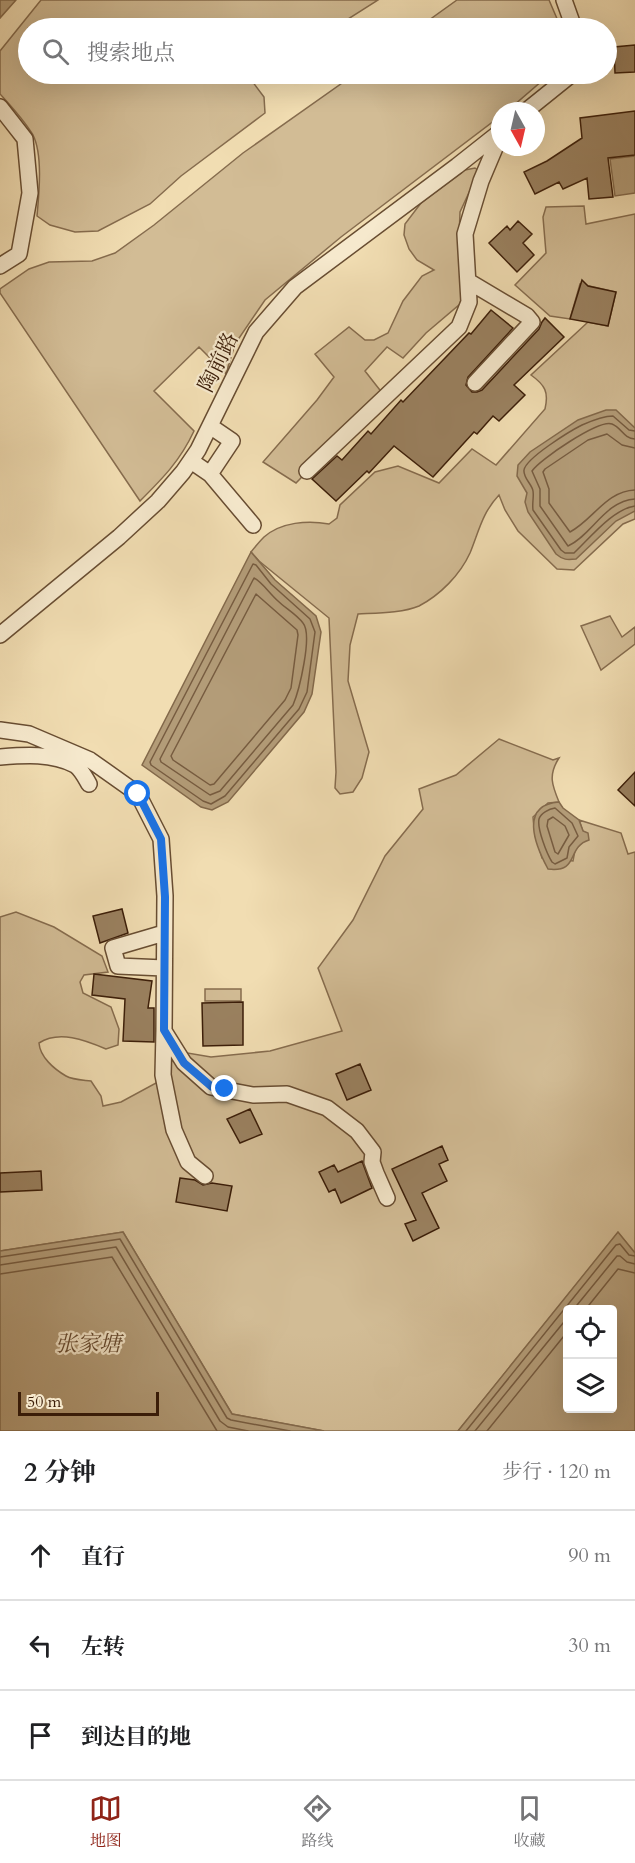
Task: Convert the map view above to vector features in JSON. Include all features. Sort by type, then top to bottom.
[{"type":"street","points":[[564,0],[570,18]]},
{"type":"street","points":[[537,102],[560,84]]},
{"type":"street","points":[[0,107],[25,139],[30,193],[19,254],[0,266]]},
{"type":"street","name":"陶前路","points":[[0,635],[119,537],[158,501],[198,450],[256,332],[294,287],[491,141]]},
{"type":"street","points":[[307,471],[459,327],[469,302],[465,234],[491,156]]},
{"type":"street","points":[[468,281],[527,316],[532,322],[475,383]]},
{"type":"street","points":[[210,426],[232,441],[210,474]]},
{"type":"street","points":[[190,461],[210,474],[253,525]]},
{"type":"street","points":[[0,730],[29,734],[87,772]]},
{"type":"street","points":[[0,757],[32,755],[55,759],[138,794],[161,839],[165,897],[163,1076],[174,1130],[188,1162],[205,1176]]},
{"type":"street","points":[[164,933],[113,948],[118,966],[164,969]]},
{"type":"street","points":[[164,1030],[184,1063],[212,1087],[253,1095],[287,1094],[327,1108],[357,1131],[373,1152],[372,1162],[387,1198]]},
{"type":"shaded area","points":[[41,0],[378,0],[350,18],[27,18]]},
{"type":"shaded area","points":[[457,0],[549,0],[557,18],[432,18]]},
{"type":"shaded area","points":[[18,29],[18,84],[254,84],[264,97],[265,113],[181,176],[150,204],[98,231],[75,232],[50,225],[37,216],[40,175],[36,143],[26,124],[0,94],[0,51]]},
{"type":"shaded area","points":[[341,84],[538,84],[517,102],[491,102],[491,123],[341,237],[265,300],[235,344],[226,374],[199,347],[154,391],[194,431],[189,442],[164,477],[140,501],[0,293],[0,289],[29,269],[49,262],[92,261],[115,253],[154,225],[243,153]]},
{"type":"shaded area","points":[[475,168],[479,171],[460,212],[459,240],[464,288],[460,304],[426,333],[403,358],[387,347],[365,371],[383,394],[296,483],[263,462],[334,377],[315,354],[349,327],[365,340],[374,340],[388,333],[403,301],[422,276],[434,270],[417,260],[409,249],[404,235],[405,224],[421,203],[465,170]]},
{"type":"shaded area","points":[[584,206],[586,224],[635,214],[635,519],[623,524],[574,570],[557,569],[518,531],[499,495],[485,515],[466,561],[442,590],[413,608],[358,614],[350,645],[348,681],[369,752],[362,778],[353,792],[340,794],[335,788],[329,618],[251,552],[264,537],[286,525],[304,522],[329,524],[337,518],[340,505],[375,472],[398,466],[439,483],[472,449],[496,465],[545,409],[545,389],[531,375],[588,322],[608,326],[616,292],[580,284],[570,319],[550,316],[515,285],[546,253],[543,217],[546,207]]},
{"type":"shaded area","points":[[610,616],[622,637],[635,627],[635,644],[601,670],[581,626]]},
{"type":"shaded area","points":[[499,739],[553,760],[559,758],[553,770],[552,780],[559,802],[548,803],[533,817],[542,858],[573,861],[575,850],[582,842],[583,831],[579,820],[621,833],[628,854],[635,852],[635,1253],[618,1233],[458,1431],[324,1431],[232,1414],[123,1232],[0,1251],[0,917],[16,912],[54,927],[102,956],[108,972],[84,975],[80,982],[83,993],[111,1007],[119,1029],[118,1045],[106,1049],[81,1040],[63,1037],[47,1039],[39,1043],[45,1058],[57,1070],[72,1078],[91,1081],[101,1096],[103,1106],[121,1102],[158,1082],[170,1050],[211,1057],[270,1051],[342,1031],[318,968],[353,920],[385,856],[423,809],[419,789],[456,775]]},
{"type":"shaded area","points":[[205,989],[241,989],[241,1001],[205,1001]]},
{"type":"water","points":[[0,0],[16,0],[0,18]]},
{"type":"water","points":[[635,156],[635,193],[615,196],[610,159]]},
{"type":"water","points":[[606,410],[616,410],[635,428],[635,511],[616,521],[576,559],[565,559],[556,554],[528,512],[525,502],[527,493],[517,476],[518,465],[530,452],[578,420]]},
{"type":"water","points":[[251,552],[275,580],[316,616],[321,632],[312,694],[304,712],[228,802],[212,810],[201,807],[142,765]]},
{"type":"water","points":[[559,802],[579,820],[583,831],[588,833],[589,840],[577,848],[565,867],[548,869],[535,838],[535,818],[539,810]]},
{"type":"water","name":"张家塘","points":[[123,1232],[232,1414],[324,1431],[0,1431],[0,1251]]},
{"type":"water","points":[[618,1232],[635,1253],[635,1431],[458,1431]]},
{"type":"building","points":[[635,45],[635,72],[617,73],[617,47]]},
{"type":"building","points":[[635,111],[635,155],[608,158],[613,197],[589,199],[587,178],[563,189],[559,182],[535,194],[524,172],[547,161],[582,138],[580,118]]},
{"type":"building","points":[[518,221],[532,234],[523,243],[534,255],[517,272],[489,243],[507,226],[510,230]]},
{"type":"building","points":[[582,280],[588,286],[616,292],[608,326],[570,319]]},
{"type":"building","points":[[491,310],[513,328],[468,377],[466,385],[472,392],[482,390],[539,329],[545,318],[564,337],[514,385],[525,395],[499,421],[493,416],[477,434],[474,432],[433,477],[394,446],[369,473],[367,471],[336,501],[312,479],[337,456],[342,460],[368,431],[371,434],[401,400],[403,402],[469,333],[471,334]]},
{"type":"building","points":[[635,772],[635,806],[618,790]]},
{"type":"building","points":[[122,909],[128,933],[100,943],[93,916]]},
{"type":"building","points":[[94,974],[152,981],[148,1008],[154,1008],[154,1042],[123,1041],[125,999],[92,995]]},
{"type":"building","points":[[243,1002],[243,1045],[203,1046],[202,1003]]},
{"type":"building","points":[[360,1064],[371,1090],[347,1100],[336,1074]]},
{"type":"building","points":[[250,1109],[262,1134],[240,1143],[227,1119]]},
{"type":"building","points":[[442,1146],[448,1160],[439,1164],[447,1181],[422,1193],[439,1228],[413,1241],[405,1224],[416,1220],[392,1169]]},
{"type":"building","points":[[362,1161],[372,1188],[341,1203],[335,1189],[329,1192],[319,1172],[334,1165],[338,1172]]},
{"type":"building","points":[[41,1171],[42,1190],[0,1192],[0,1173]]},
{"type":"building","points":[[180,1178],[195,1180],[203,1185],[212,1183],[232,1186],[227,1211],[176,1202]]},
{"type":"route","points":[[138,794],[161,839],[165,897],[164,1030],[184,1063],[212,1087],[225,1089]]}]
